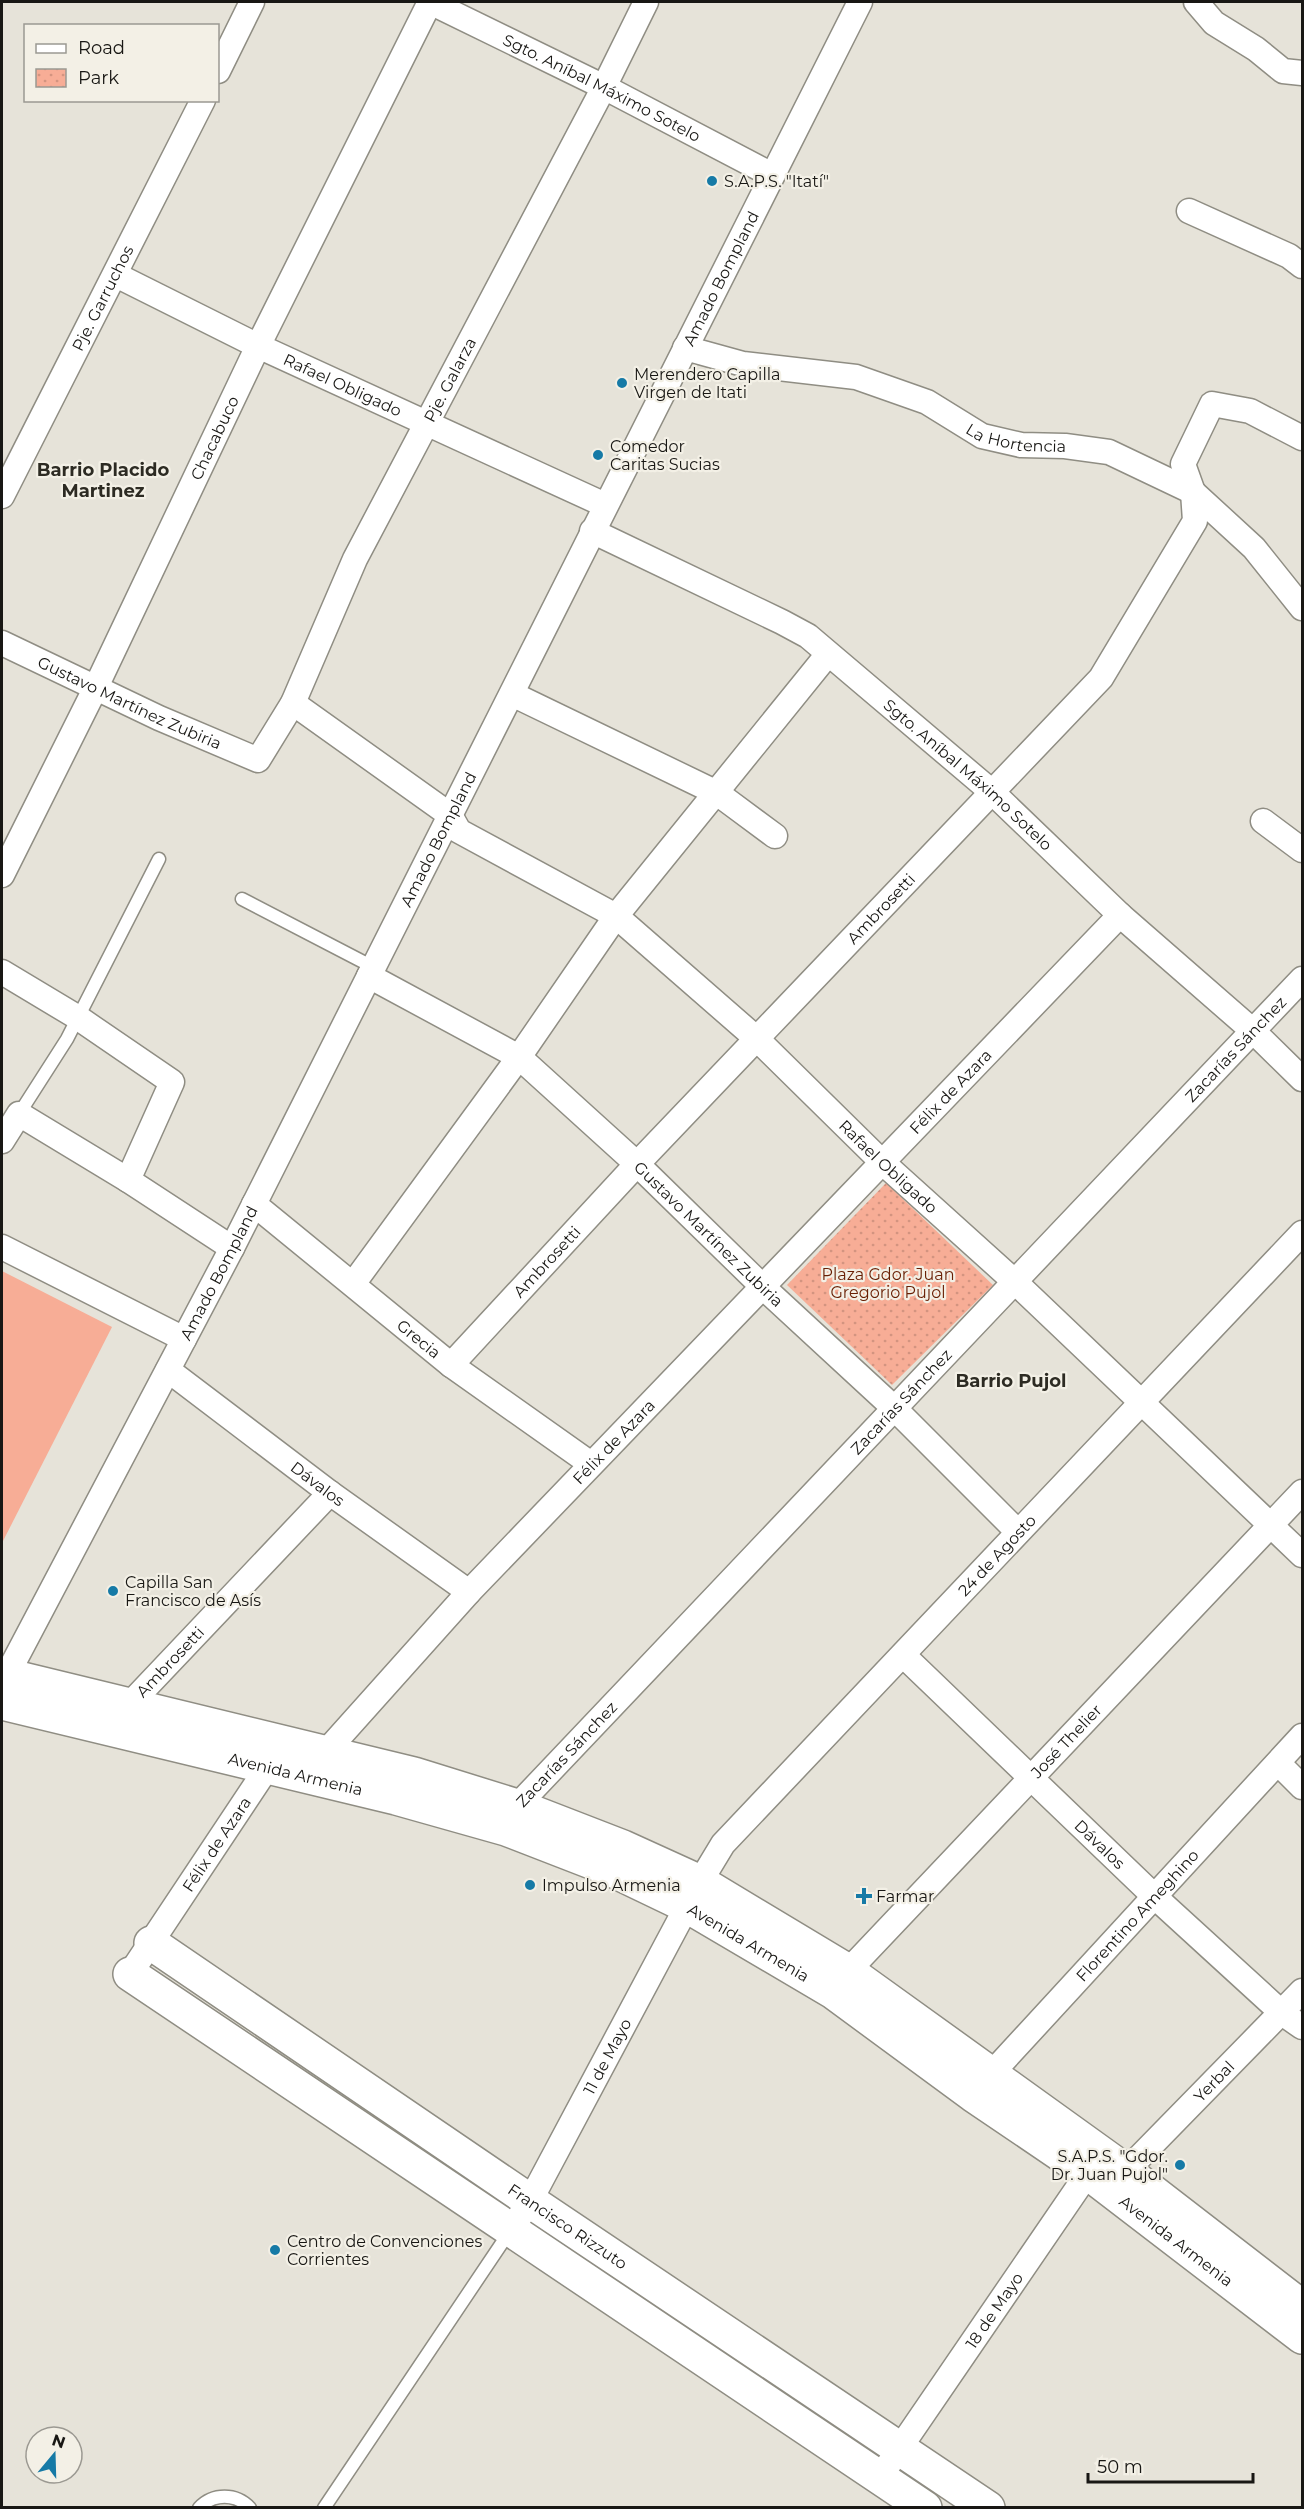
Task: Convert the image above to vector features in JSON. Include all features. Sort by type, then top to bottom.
[{"type":"main road","name":"Avenida Armenia","points":[[3,1687],[126,1719],[324,1754],[414,1774],[512,1817],[612,1870],[694,1894],[840,1981],[981,2085],[1088,2173],[1302,2337]]},
{"type":"main road","name":"Avenida Armenia","points":[[126,1719],[267,1768],[396,1798],[512,1817]]},
{"type":"main road","name":"Francisco Rizzuto","points":[[151,1943],[988,2508]]},
{"type":"main road","points":[[130,1974],[925,2508]]},
{"type":"main road","name":"Avenida Armenia","points":[[981,2085],[1126,2171],[1302,2307]]},
{"type":"street","points":[[219,69],[252,2]]},
{"type":"street","name":"Sgto. Aníbal Máximo Sotelo","points":[[430,2],[604,87],[772,175]]},
{"type":"street","name":"Chacabuco","points":[[2,875],[96,687],[258,346],[430,2]]},
{"type":"street","name":"Pje. Galarza","points":[[258,760],[293,703],[355,559],[604,87],[646,2]]},
{"type":"street","name":"Amado Bompland","points":[[3,1687],[232,1248],[860,2]]},
{"type":"street","points":[[1196,2],[1214,23],[1256,49],[1283,71],[1302,73]]},
{"type":"street","name":"Pje. Garruchos","points":[[2,496],[202,102]]},
{"type":"street","points":[[1189,211],[1289,256],[1302,266]]},
{"type":"street","name":"Rafael Obligado","points":[[116,275],[258,346],[605,505]]},
{"type":"street","name":"La Hortencia","points":[[685,348],[743,363],[856,377],[927,402],[982,436],[1021,445],[1065,446],[1109,452],[1193,492],[1254,548],[1302,608]]},
{"type":"street","name":"Ambrosetti","points":[[451,1365],[638,1164],[1101,678],[1195,521],[1193,492],[1183,464],[1212,404],[1250,411],[1302,438]]},
{"type":"street","name":"Sgto. Aníbal Máximo Sotelo","points":[[592,531],[808,636],[992,792],[1120,915],[1253,1030],[1302,1079]]},
{"type":"street","name":"Gustavo Martínez Zubiria","points":[[2,643],[159,718],[258,760]]},
{"type":"street","points":[[353,1284],[519,1057],[616,916],[828,654]]},
{"type":"street","points":[[512,694],[717,793],[775,836]]},
{"type":"street","points":[[293,703],[450,815]]},
{"type":"street","name":"Rafael Obligado","points":[[450,815],[459,831],[616,916],[757,1039],[882,1162],[1014,1281],[1302,1555]]},
{"type":"street","points":[[1263,821],[1302,850]]},
{"type":"street","name":"Félix de Azara","points":[[324,1754],[469,1592],[764,1288],[1120,915]]},
{"type":"street","points":[[2,972],[77,1017],[172,1082],[128,1180]]},
{"type":"street","name":"Gustavo Martínez Zubiria","points":[[371,972],[519,1057],[638,1164],[764,1288],[894,1408],[1018,1532]]},
{"type":"street","name":"Zacarías Sánchez","points":[[512,1817],[894,1408],[1302,979]]},
{"type":"street","points":[[2,1141],[19,1114],[128,1180],[232,1248]]},
{"type":"street","name":"Grecia","points":[[254,1204],[451,1365],[591,1464]]},
{"type":"street","name":"24 de Agosto","points":[[694,1894],[723,1844],[1302,1233]]},
{"type":"street","points":[[2,1247],[184,1339]]},
{"type":"street","name":"Dávalos","points":[[168,1370],[330,1493],[469,1592]]},
{"type":"street","name":"José Thelier","points":[[840,1981],[1030,1776],[1302,1492]]},
{"type":"street","name":"Ambrosetti","points":[[126,1719],[330,1493]]},
{"type":"street","name":"Dávalos","points":[[903,1655],[1154,1896],[1282,2013],[1302,2027]]},
{"type":"street","name":"Florentino Ameghino","points":[[981,2085],[1302,1736]]},
{"type":"street","points":[[267,1768],[324,1754]]},
{"type":"street","points":[[1278,1763],[1302,1787]]},
{"type":"street","name":"Félix de Azara","points":[[130,1974],[267,1768]]},
{"type":"street","name":"11 de Mayo","points":[[510,2231],[530,2201],[694,1894]]},
{"type":"street","name":"Yerbal","points":[[1126,2171],[1302,1991]]},
{"type":"street","points":[[1088,2173],[1126,2171]]},
{"type":"street","name":"18 de Mayo","points":[[880,2477],[1088,2173]]},
{"type":"lane","points":[[19,1114],[67,1039],[159,859]]},
{"type":"lane","points":[[242,899],[371,972]]},
{"type":"lane","points":[[324,2508],[510,2231]]},
{"type":"lane","points":[[199,2508],[214,2498],[226,2496],[237,2498],[250,2508]]},
{"type":"green space","name":"Plaza Gdor. Juan Gregorio Pujol","points":[[886,1183],[993,1285],[892,1385],[787,1285]]},
{"type":"green space","points":[[2,1271],[112,1327],[2,1543]]},
{"type":"place","name":"S.A.P.S. \"Itatí\"","points":[[712,181]]},
{"type":"place","name":"Merendero Capilla Virgen de Itati","points":[[622,383]]},
{"type":"place","name":"Comedor Caritas Sucias","points":[[598,455]]},
{"type":"place","name":"Capilla San Francisco de Asís","points":[[113,1591]]},
{"type":"place","name":"Impulso Armenia","points":[[530,1885]]},
{"type":"place","name":"Farmar","points":[[864,1896]]},
{"type":"place","name":"S.A.P.S. \"Gdor. Dr. Juan Pujol\"","points":[[1180,2165]]},
{"type":"place","name":"Centro de Convenciones Corrientes","points":[[275,2250]]},
{"type":"district","name":"Barrio Placido Martinez","points":[[103,480]]},
{"type":"district","name":"Barrio Pujol","points":[[1011,1381]]}]
